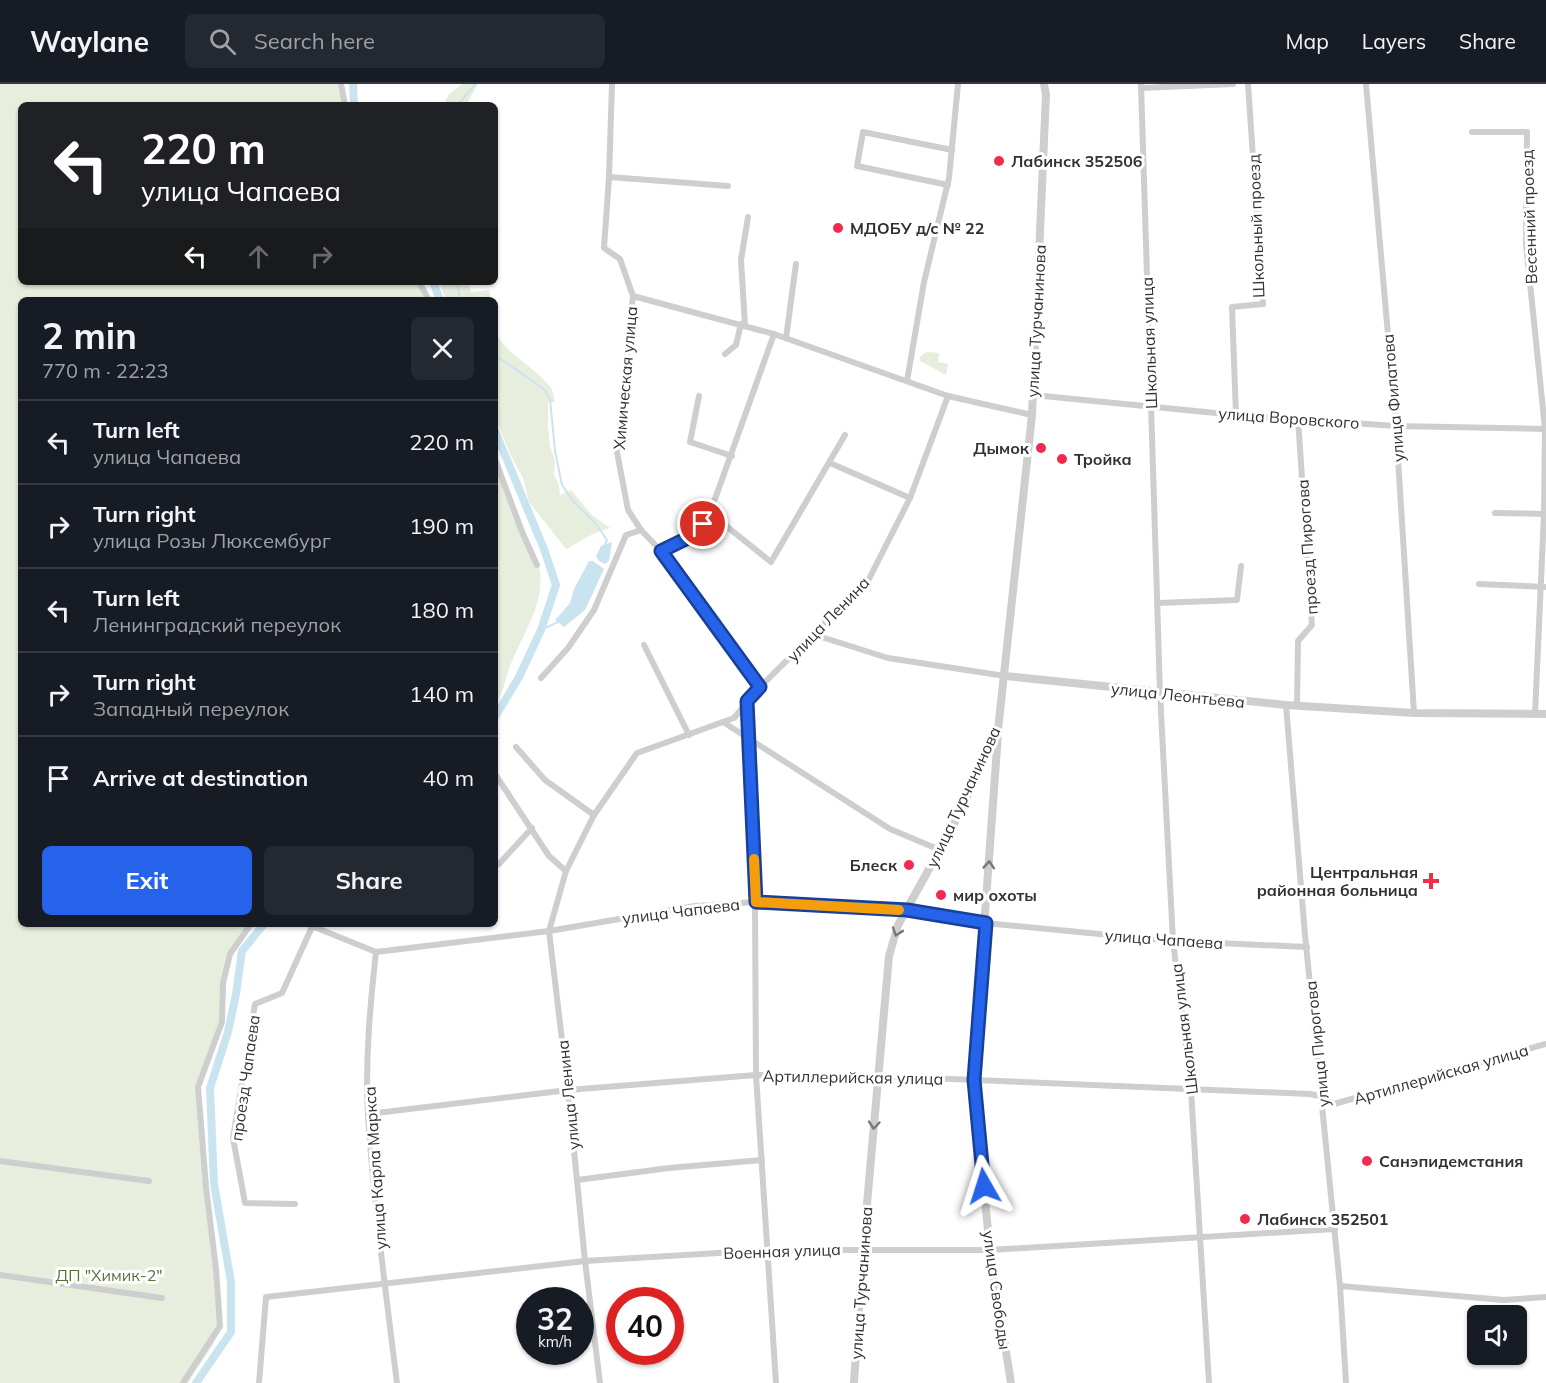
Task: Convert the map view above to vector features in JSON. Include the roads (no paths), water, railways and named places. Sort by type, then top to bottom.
[{"type":"street","points":[[341,84],[344,102]]},
{"type":"street","name":"Химическая улица","points":[[612,84],[604,248],[620,259],[633,296],[617,452],[628,510],[641,530],[661,551],[760,687]]},
{"type":"street","points":[[907,381],[925,280],[948,185],[958,84]]},
{"type":"street","name":"улица Турчанинова","points":[[854,1383],[863,1249],[889,957],[898,925],[940,850],[998,730],[1032,415],[1046,95],[1044,84]]},
{"type":"street","name":"улица Турчанинова","points":[[1046,95],[1050,84]]},
{"type":"street","points":[[1141,86],[1233,84]]},
{"type":"street","name":"Школьный проезд","points":[[1236,415],[1232,307],[1263,304],[1248,84]]},
{"type":"street","name":"улица Филатова","points":[[1366,84],[1396,426],[1414,712]]},
{"type":"street","name":"Школьная улица","points":[[1141,86],[1161,693],[1173,941],[1191,1090],[1209,1383]]},
{"type":"street","points":[[948,185],[857,166],[863,132],[952,150]]},
{"type":"street","name":"Весенний проезд","points":[[1472,132],[1527,132],[1526,244],[1546,429]]},
{"type":"street","points":[[609,177],[728,186]]},
{"type":"street","points":[[725,354],[736,345],[743,325],[741,260],[748,217]]},
{"type":"street","points":[[786,338],[796,264]]},
{"type":"street","points":[[633,296],[774,334],[948,396],[1032,415]]},
{"type":"street","points":[[661,551],[696,534],[710,513],[774,334]]},
{"type":"street","name":"улица Воровского","points":[[1033,395],[1236,415],[1396,426],[1546,429]]},
{"type":"street","points":[[699,396],[690,442],[732,456]]},
{"type":"street","name":"улица Ленина","points":[[600,1383],[549,931],[566,871],[594,815],[638,753],[734,718],[760,687],[869,579],[910,498],[948,396]]},
{"type":"street","name":"проезд Пирогова","points":[[1297,706],[1298,641],[1312,625],[1298,419]]},
{"type":"street","points":[[1536,714],[1538,646],[1544,587],[1546,429]]},
{"type":"street","points":[[710,513],[771,562],[846,435]]},
{"type":"street","points":[[830,462],[910,498]]},
{"type":"street","points":[[498,467],[537,565]]},
{"type":"street","points":[[1495,513],[1545,514]]},
{"type":"street","points":[[541,678],[568,648],[594,610],[626,536],[641,530]]},
{"type":"street","points":[[1158,603],[1237,600],[1242,566]]},
{"type":"street","points":[[1479,584],[1544,587]]},
{"type":"street","name":"улица Леонтьева","points":[[815,635],[888,658],[1005,676],[1161,693],[1297,706],[1414,712],[1546,714]]},
{"type":"street","points":[[645,645],[689,735]]},
{"type":"street","points":[[1538,646],[1546,646]]},
{"type":"street","points":[[747,701],[756,902],[756,1075],[776,1383]]},
{"type":"street","name":"улица Пирогова","points":[[1286,705],[1335,1229],[1346,1383]]},
{"type":"street","points":[[723,722],[890,829],[940,850]]},
{"type":"street","name":"улица Свободы","points":[[998,730],[974,1080],[990,1250],[1011,1383]]},
{"type":"street","points":[[516,747],[545,780],[594,815]]},
{"type":"street","points":[[498,778],[549,856],[566,871]]},
{"type":"street","points":[[498,864],[532,828]]},
{"type":"street","name":"улица Чапаева","points":[[312,927],[376,952],[549,931],[695,906],[756,902],[907,910],[986,923],[1173,941],[1307,947]]},
{"type":"street","points":[[183,1383],[220,1326],[198,1087],[222,1022],[223,983],[230,954],[249,927]]},
{"type":"street","name":"проезд Чапаева","points":[[295,1204],[245,1203],[233,1138],[255,1004],[282,993],[309,927]]},
{"type":"street","name":"улица Карла Маркса","points":[[376,952],[368,1031],[368,1114],[384,1282],[397,1383]]},
{"type":"street","name":"Артиллерийская улица","points":[[368,1114],[568,1090],[756,1075],[879,1076],[1310,1094],[1323,1097],[1334,1104],[1546,1044]]},
{"type":"street","points":[[577,1180],[669,1168],[762,1160]]},
{"type":"street","points":[[0,1161],[149,1181]]},
{"type":"street","name":"Военная улица","points":[[259,1383],[266,1297],[384,1282],[585,1262],[768,1250],[990,1250],[1335,1229]]},
{"type":"street","points":[[0,1275],[162,1298]]},
{"type":"street","points":[[1340,1286],[1504,1300],[1546,1297]]},
{"type":"water","points":[[612,542],[609,561],[605,564],[596,556],[601,546]]},
{"type":"water","points":[[589,561],[593,561],[604,569],[585,610],[564,627],[555,620],[570,603],[574,589]]},
{"type":"waterway","points":[[353,84],[354,102]]},
{"type":"waterway","points":[[460,102],[475,84]]},
{"type":"waterway","points":[[434,285],[439,297]]},
{"type":"waterway","points":[[458,285],[460,297]]},
{"type":"waterway","points":[[498,357],[545,390],[550,399],[555,451],[562,485],[573,501],[596,524],[607,540],[605,545]]},
{"type":"waterway","points":[[498,438],[544,549],[556,585],[541,630],[519,677],[498,712]]},
{"type":"waterway","points":[[541,630],[560,621]]},
{"type":"waterway","points":[[196,1383],[231,1332],[231,1282],[214,1184],[210,1088],[228,1032],[242,951],[262,927]]},
{"type":"place","name":"Лабинск 352506","points":[[999,161]]},
{"type":"place","name":"МДОБУ д/с № 22","points":[[838,228]]},
{"type":"place","name":"Дымок","points":[[1041,448]]},
{"type":"place","name":"Тройка","points":[[1062,459]]},
{"type":"place","name":"Блеск","points":[[909,865]]},
{"type":"place","name":"Центральная районная больница","points":[[1431,881]]},
{"type":"place","name":"мир охоты","points":[[941,895]]},
{"type":"place","name":"Санэпидемстания","points":[[1367,1161]]},
{"type":"place","name":"Лабинск 352501","points":[[1245,1219]]},
{"type":"park label","name":"ДП \"Химик-2\"","points":[[109,1275]]}]
